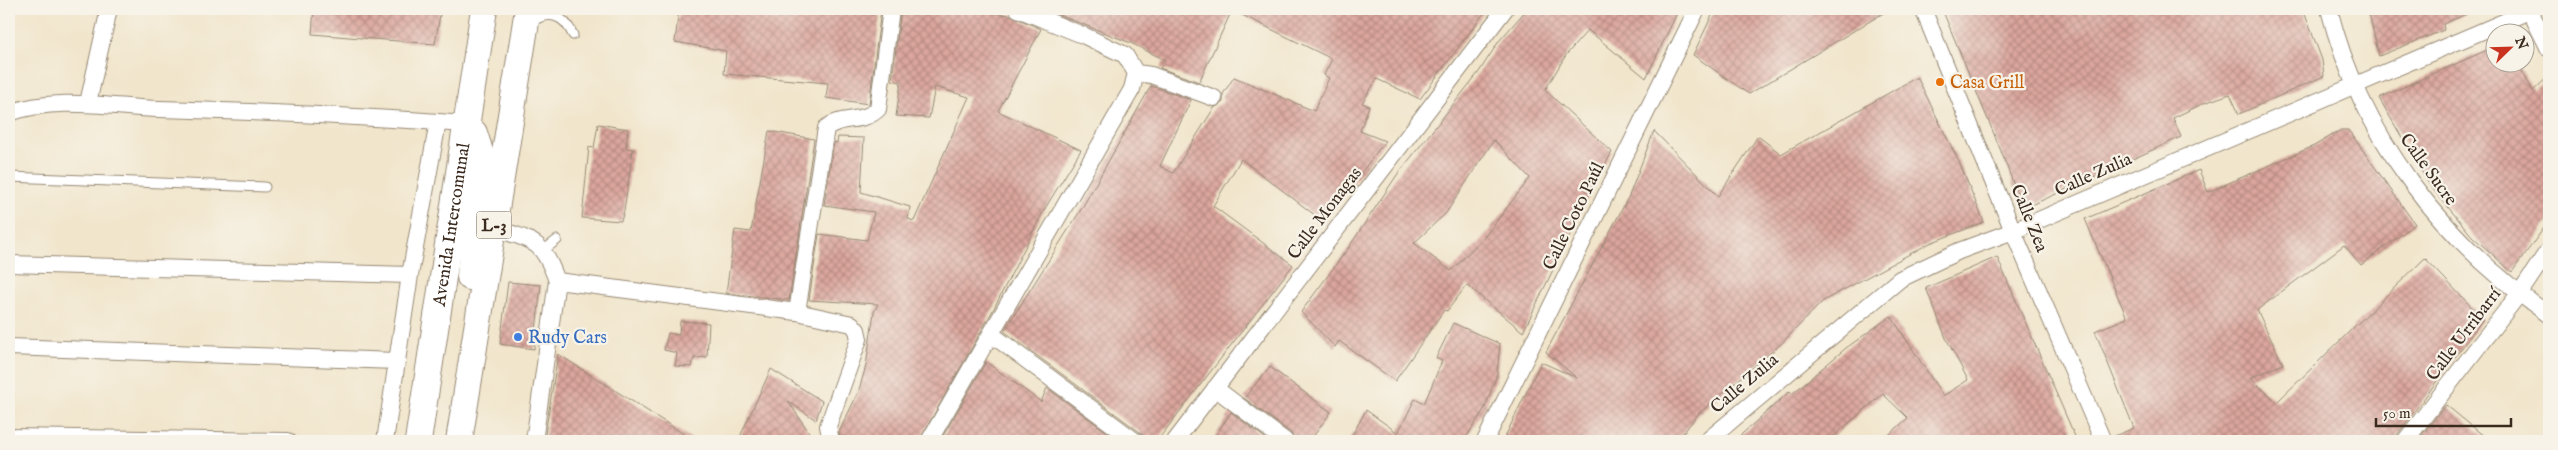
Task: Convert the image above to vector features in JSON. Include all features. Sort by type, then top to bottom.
[{"type":"main road","name":"Avenida Intercomunal","points":[[418,441],[484,9]]},
{"type":"main road","name":"L-3","points":[[459,441],[526,18]]},
{"type":"main road","points":[[465,124],[474,133],[481,155],[469,274],[471,294],[478,322]]},
{"type":"main road","points":[[464,407],[469,441]]},
{"type":"street","points":[[88,103],[109,9]]},
{"type":"street","points":[[797,312],[826,128],[834,121],[871,116],[878,109],[891,9]]},
{"type":"street","points":[[929,441],[1132,89],[1136,73],[1125,55],[1085,36],[1018,9]]},
{"type":"street","name":"Calle Monagas","points":[[1175,441],[1505,9]]},
{"type":"street","name":"Calle Coto Paúl","points":[[1485,441],[1697,9]]},
{"type":"street","name":"Calle Zea","points":[[1923,9],[2013,230],[2103,441]]},
{"type":"street","name":"Calle Sucre","points":[[2329,9],[2355,86],[2375,126],[2398,165],[2424,201],[2485,266],[2519,294],[2549,315]]},
{"type":"street","points":[[2531,9],[2549,49]]},
{"type":"street","name":"Calle Zulia","points":[[1707,441],[1900,279],[1959,251],[2355,86],[2531,9]]},
{"type":"street","points":[[1136,73],[1151,75],[1214,98]]},
{"type":"street","points":[[9,113],[39,106],[88,103],[128,108],[345,115],[465,124]]},
{"type":"street","points":[[385,441],[410,275],[438,122]]},
{"type":"street","points":[[493,228],[533,242],[550,245],[557,281],[534,441]]},
{"type":"street","name":"Calle Urribarrí","points":[[2405,441],[2519,294],[2549,249]]},
{"type":"street","points":[[9,264],[410,275]]},
{"type":"street","points":[[557,281],[797,312],[852,324],[857,330],[858,339],[828,426],[831,441]]},
{"type":"street","points":[[991,334],[1135,441]]},
{"type":"street","points":[[9,348],[396,361]]},
{"type":"street","points":[[1215,388],[1285,441]]},
{"type":"street","points":[[9,437],[288,441]]},
{"type":"lane","points":[[526,18],[556,15],[563,18],[573,35]]},
{"type":"lane","points":[[9,177],[265,187]]},
{"type":"building","points":[[314,9],[441,9],[435,44],[312,34]]},
{"type":"building","points":[[679,9],[881,9],[869,104],[826,98],[828,83],[724,74],[726,51],[675,42]]},
{"type":"building","points":[[901,9],[959,9],[1010,15],[1041,29],[998,111],[1081,150],[1044,210],[993,310],[919,441],[848,441],[840,436],[839,432],[858,393],[866,366],[874,312],[878,304],[809,300],[819,234],[867,240],[874,212],[824,205],[834,142],[837,143],[838,137],[864,138],[861,192],[910,207],[908,219],[914,221],[969,97],[935,87],[929,118],[896,116],[901,82],[892,80]]},
{"type":"building","points":[[1044,9],[1487,9],[1420,99],[1377,79],[1362,103],[1369,106],[1360,131],[1385,141],[1324,222],[1241,159],[1213,206],[1293,265],[1157,441],[1145,441],[1141,433],[1004,331],[1082,208],[1151,86],[1191,100],[1160,166],[1173,173],[1214,108],[1223,102],[1223,94],[1234,77],[1314,111],[1329,78],[1324,75],[1332,59],[1232,10],[1199,82],[1160,68],[1165,60],[1131,43]]},
{"type":"building","points":[[1527,9],[1679,9],[1646,78],[1588,30],[1566,55],[1545,90],[1612,152],[1592,189],[1523,332],[1467,285],[1447,311],[1444,310],[1395,381],[1339,341],[1335,347],[1301,312],[1349,247],[1397,175],[1479,72],[1499,41]],"holes":[[[1494,140],[1530,178],[1485,236],[1451,271],[1414,243],[1446,213]]]},
{"type":"building","points":[[1715,9],[1890,9],[1749,94],[1693,55]]},
{"type":"building","points":[[1942,9],[2303,9],[2322,60],[2324,76],[2239,114],[2230,94],[2204,103],[2173,118],[2181,137],[2023,209]]},
{"type":"building","points":[[2368,9],[2478,9],[2443,24],[2444,30],[2379,56]]},
{"type":"building","points":[[2486,50],[2486,72],[2523,72],[2533,91],[2549,76],[2549,221],[2512,272],[2472,236],[2429,184],[2379,98]]},
{"type":"building","points":[[1917,77],[1959,162],[1984,222],[1930,243],[1823,301],[1782,343],[1698,414],[1677,441],[1503,441],[1541,362],[1577,378],[1546,352],[1629,196],[1654,131],[1718,196],[1758,136],[1781,154]]},
{"type":"building","points":[[598,124],[628,129],[626,148],[633,149],[621,221],[582,218],[589,147],[594,148]]},
{"type":"building","points":[[2341,130],[2348,130],[2352,135],[2415,224],[2361,265],[2344,245],[2257,310],[2283,364],[2250,378],[2277,402],[2425,258],[2483,319],[2397,435],[2395,441],[2113,441],[2112,437],[2134,428],[2095,331],[2127,318],[2085,219],[2199,170],[2208,192],[2314,146]]},
{"type":"building","points":[[769,131],[814,139],[789,300],[726,293],[735,230],[751,232]]},
{"type":"building","points":[[1997,257],[2077,441],[1882,441],[1908,418],[1883,394],[1828,441],[1734,441],[1790,391],[1792,394],[1846,348],[1891,316],[1943,396],[1968,380],[1946,338],[1926,288]]},
{"type":"building","points":[[508,282],[541,285],[534,349],[500,344]]},
{"type":"building","points":[[680,321],[709,323],[707,357],[694,358],[692,367],[675,366],[677,353],[664,350],[668,333],[679,335]]},
{"type":"building","points":[[1453,323],[1500,344],[1497,374],[1485,408],[1464,441],[1349,441],[1366,410],[1398,433],[1415,399],[1424,404],[1442,361],[1436,358]]},
{"type":"building","points":[[558,354],[668,424],[695,441],[544,441]]},
{"type":"building","points":[[986,362],[1041,402],[1047,388],[1119,441],[1040,441],[1027,434],[1024,441],[940,441]]},
{"type":"building","points":[[1270,367],[1331,412],[1310,441],[1295,441],[1291,433],[1244,398]]},
{"type":"building","points":[[771,369],[822,401],[816,420],[788,401],[815,441],[738,441]]},
{"type":"building","points":[[2446,405],[2490,441],[2417,441]]},
{"type":"building","points":[[1231,412],[1269,441],[1212,441]]},
{"type":"place","name":"Casa Grill","points":[[1940,82]]},
{"type":"place","name":"Rudy Cars","points":[[518,337]]}]
